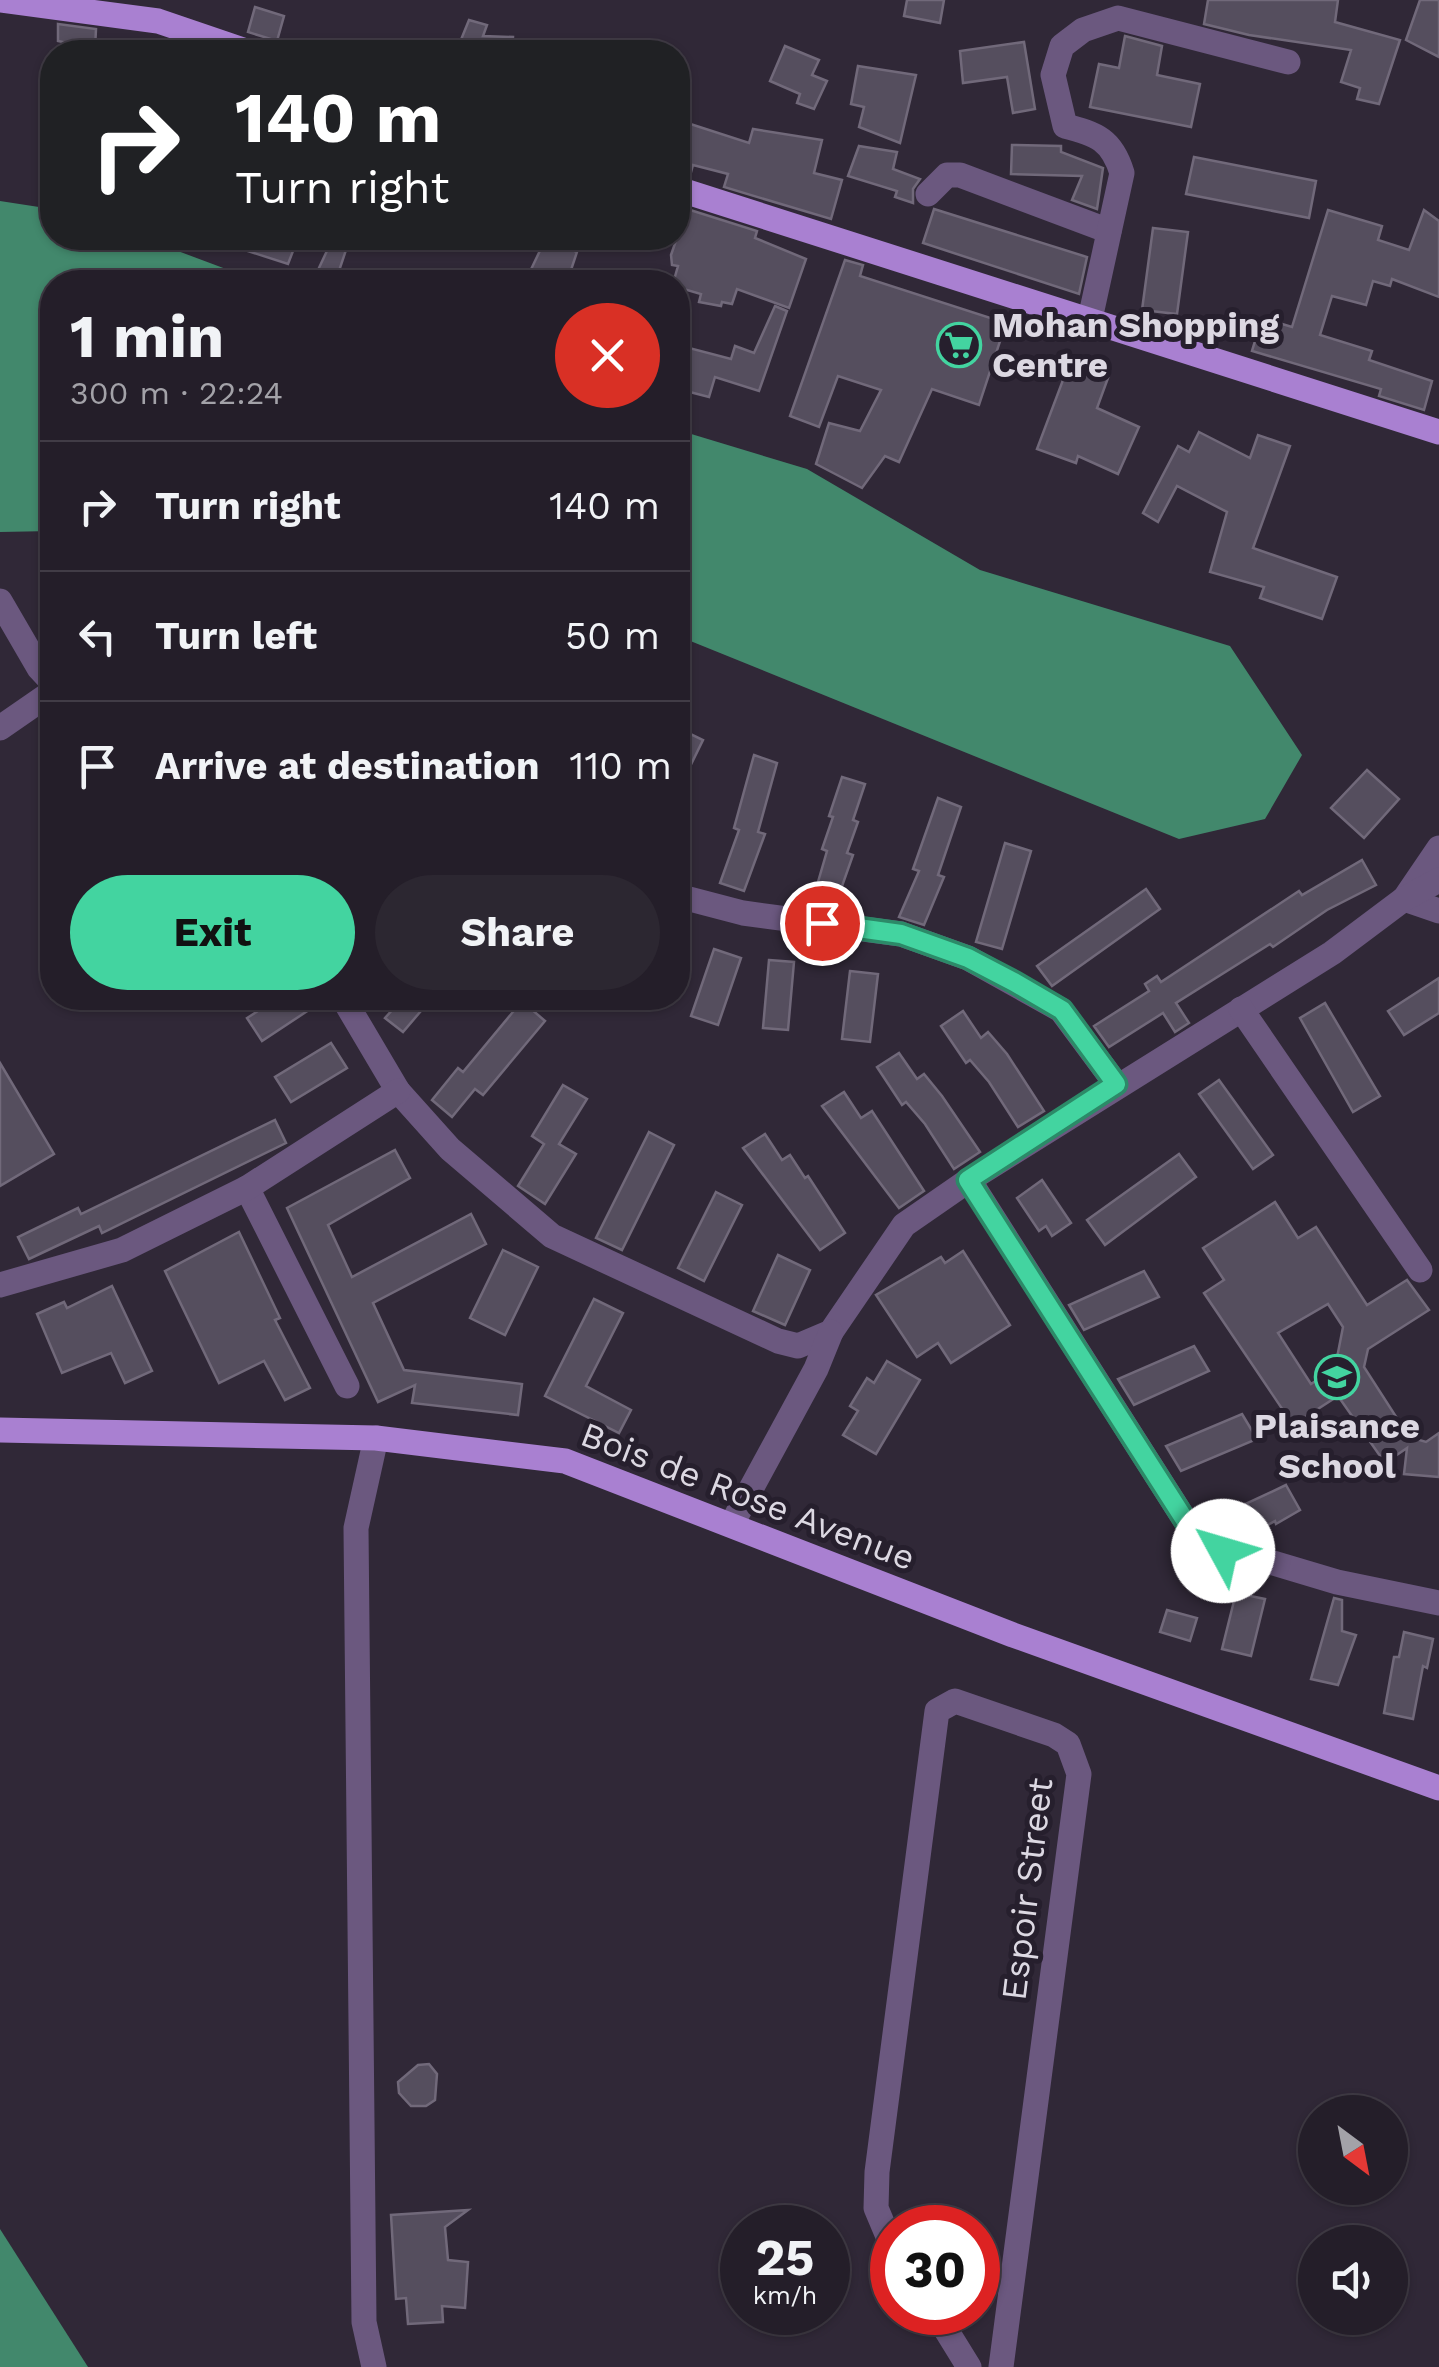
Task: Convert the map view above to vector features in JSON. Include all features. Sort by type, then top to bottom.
[{"type":"main road","points":[[0,0],[158,21],[214,40]]},
{"type":"main road","points":[[690,193],[1439,432]]},
{"type":"main road","name":"Bois de Rose Avenue","points":[[0,1430],[376,1438],[565,1461],[1012,1635],[1439,1788]]},
{"type":"street","points":[[1090,318],[1122,173],[1115,151],[1099,135],[1065,126],[1054,76],[1062,46],[1083,30],[1118,18],[1288,62]]},
{"type":"street","points":[[928,194],[947,175],[960,175],[1109,231]]},
{"type":"street","points":[[0,602],[40,669]]},
{"type":"street","points":[[0,728],[40,700]]},
{"type":"street","points":[[1404,899],[1439,848]]},
{"type":"street","points":[[734,1520],[816,1369],[831,1332],[853,1294],[904,1225],[1116,1084],[1332,953],[1404,899],[1439,880]]},
{"type":"street","points":[[690,899],[743,913],[901,934],[968,958],[1062,1010],[1116,1084]]},
{"type":"street","points":[[1404,899],[1439,911]]},
{"type":"street","points":[[1241,1009],[1420,1270]]},
{"type":"street","points":[[350,1010],[398,1091],[450,1149],[552,1236],[778,1341],[798,1346],[831,1332]]},
{"type":"street","points":[[0,1285],[122,1250],[247,1188],[398,1091]]},
{"type":"street","points":[[968,1180],[1190,1528],[1206,1544],[1337,1582],[1439,1603]]},
{"type":"street","points":[[247,1188],[347,1386]]},
{"type":"street","points":[[374,2367],[364,2322],[356,1528],[376,1438]]},
{"type":"street","name":"Espoir Street","points":[[876,2205],[877,2172],[938,1710],[955,1701],[1054,1735],[1068,1744],[1079,1774],[1002,2367]]},
{"type":"street","points":[[949,2335],[969,2367]]},
{"type":"shaded area","points":[[0,201],[40,207],[40,250],[175,250],[229,270],[40,270],[40,531],[0,532]]},
{"type":"shaded area","points":[[690,434],[807,469],[980,570],[1230,646],[1302,755],[1265,819],[1179,839],[690,641]]},
{"type":"shaded area","points":[[0,2229],[88,2367],[0,2367]]},
{"type":"building","points":[[907,0],[944,0],[940,23],[904,16]]},
{"type":"building","points":[[1208,0],[1338,0],[1335,22],[1400,40],[1379,104],[1357,99],[1360,88],[1341,82],[1351,50],[1204,24]]},
{"type":"building","points":[[1420,0],[1439,0],[1439,57],[1406,40]]},
{"type":"building","points":[[255,7],[284,16],[277,40],[248,32]]},
{"type":"building","points":[[469,20],[487,25],[483,36],[513,37],[513,40],[461,40]]},
{"type":"building","points":[[58,24],[96,29],[95,40],[58,40]]},
{"type":"building","points":[[1125,36],[1162,46],[1157,75],[1200,84],[1191,127],[1090,107],[1099,64],[1119,68]]},
{"type":"building","points":[[1024,42],[1035,109],[1013,113],[1007,77],[963,83],[960,51]]},
{"type":"building","points":[[785,46],[819,60],[812,75],[827,81],[814,109],[797,103],[800,94],[770,81]]},
{"type":"building","points":[[858,66],[916,75],[900,143],[859,127],[864,107],[851,104]]},
{"type":"building","points":[[690,124],[749,143],[753,129],[822,140],[814,173],[842,180],[831,219],[724,187],[728,174],[693,165],[690,176]]},
{"type":"building","points":[[1012,145],[1061,146],[1061,152],[1103,168],[1097,209],[1072,200],[1082,176],[1011,174]]},
{"type":"building","points":[[859,146],[897,152],[893,169],[920,179],[913,189],[913,203],[895,197],[897,191],[848,176]]},
{"type":"building","points":[[1194,157],[1316,181],[1309,218],[1186,194]]},
{"type":"building","points":[[934,209],[1087,257],[1079,294],[923,243]]},
{"type":"building","points":[[690,210],[757,231],[755,238],[806,259],[789,308],[737,289],[732,304],[722,302],[721,306],[699,302],[701,294],[690,291],[690,270],[677,270],[673,250],[690,250]]},
{"type":"building","points":[[1328,210],[1382,226],[1378,240],[1409,250],[1424,210],[1439,221],[1439,297],[1392,279],[1390,286],[1373,281],[1366,305],[1332,296],[1320,335],[1372,351],[1369,360],[1432,381],[1424,410],[1379,396],[1381,389],[1252,351],[1262,318],[1292,327]]},
{"type":"building","points":[[1153,228],[1188,232],[1177,314],[1142,310]]},
{"type":"building","points":[[245,250],[293,250],[288,264]]},
{"type":"building","points":[[327,250],[346,250],[339,270],[318,270]]},
{"type":"building","points":[[540,250],[577,252],[571,270],[531,270]]},
{"type":"building","points":[[845,260],[863,265],[860,276],[1006,323],[979,405],[932,389],[899,462],[885,456],[862,488],[816,464],[829,423],[860,431],[881,390],[838,376],[819,427],[790,416]]},
{"type":"building","points":[[775,306],[787,311],[759,391],[715,377],[709,397],[690,392],[690,348],[731,359],[735,346],[754,353]]},
{"type":"building","points":[[1069,364],[1108,378],[1097,408],[1139,427],[1118,474],[1078,456],[1076,463],[1037,449]]},
{"type":"building","points":[[1199,432],[1250,458],[1258,435],[1290,446],[1253,548],[1337,577],[1322,619],[1260,598],[1264,587],[1210,572],[1227,512],[1177,486],[1158,522],[1143,513],[1178,446],[1189,452]]},
{"type":"building","points":[[690,734],[703,740],[690,767]]},
{"type":"building","points":[[754,755],[777,763],[758,832],[765,834],[744,891],[720,883],[739,830],[734,828]]},
{"type":"building","points":[[1367,770],[1399,799],[1364,838],[1331,808]]},
{"type":"building","points":[[842,777],[865,784],[847,853],[853,855],[834,909],[811,906],[827,851],[822,849],[833,817],[829,816]]},
{"type":"building","points":[[938,798],[961,807],[938,875],[944,877],[924,925],[899,917],[919,871],[913,869]]},
{"type":"building","points":[[1005,843],[1031,851],[1002,949],[976,942]]},
{"type":"building","points":[[1362,860],[1376,885],[1327,910],[1273,947],[1270,944],[1176,1003],[1189,1023],[1175,1032],[1163,1013],[1109,1047],[1094,1026],[1149,991],[1145,984],[1157,976],[1161,982],[1299,891],[1302,895]]},
{"type":"building","points":[[1146,889],[1160,909],[1052,986],[1037,966]]},
{"type":"building","points":[[714,949],[741,958],[718,1025],[691,1016]]},
{"type":"building","points":[[769,960],[794,962],[788,1030],[763,1028]]},
{"type":"building","points":[[850,971],[878,974],[870,1042],[842,1039]]},
{"type":"building","points":[[1439,978],[1439,1013],[1404,1035],[1388,1011]]},
{"type":"building","points":[[1325,1003],[1380,1096],[1353,1112],[1300,1018]]},
{"type":"building","points":[[259,1010],[309,1010],[262,1041],[247,1018]]},
{"type":"building","points":[[392,1010],[422,1010],[403,1032],[385,1018]]},
{"type":"building","points":[[515,1010],[532,1010],[545,1021],[483,1095],[475,1089],[452,1117],[432,1100],[458,1068],[463,1072]]},
{"type":"building","points":[[963,1011],[981,1038],[988,1032],[1007,1054],[1044,1111],[1018,1127],[989,1082],[970,1060],[966,1063],[941,1026]]},
{"type":"building","points":[[331,1043],[347,1068],[291,1102],[275,1077]]},
{"type":"building","points":[[899,1053],[917,1079],[924,1074],[942,1096],[980,1152],[954,1169],[925,1124],[906,1102],[902,1105],[877,1067]]},
{"type":"building","points":[[0,1063],[54,1154],[0,1186]]},
{"type":"building","points":[[1219,1080],[1273,1155],[1253,1169],[1199,1094]]},
{"type":"building","points":[[563,1085],[587,1099],[559,1144],[576,1154],[545,1204],[518,1186],[544,1144],[532,1136]]},
{"type":"building","points":[[844,1092],[861,1118],[872,1111],[924,1191],[899,1208],[822,1106]]},
{"type":"building","points":[[275,1120],[286,1143],[102,1233],[99,1226],[29,1259],[18,1237],[78,1208],[81,1214]]},
{"type":"building","points":[[649,1132],[674,1145],[622,1250],[596,1238]]},
{"type":"building","points":[[765,1134],[782,1160],[790,1155],[805,1178],[808,1176],[845,1233],[820,1250],[743,1148]]},
{"type":"building","points":[[395,1150],[410,1178],[328,1225],[352,1277],[471,1214],[486,1244],[373,1303],[404,1370],[522,1384],[518,1415],[412,1403],[415,1385],[378,1402],[287,1208]]},
{"type":"building","points":[[1179,1154],[1196,1177],[1105,1245],[1087,1220]]},
{"type":"building","points":[[1042,1180],[1071,1223],[1052,1236],[1046,1226],[1039,1231],[1017,1198]]},
{"type":"building","points":[[716,1192],[742,1205],[704,1281],[678,1268]]},
{"type":"building","points":[[1275,1202],[1298,1238],[1316,1227],[1367,1305],[1407,1280],[1429,1310],[1368,1349],[1364,1367],[1409,1437],[1426,1442],[1439,1433],[1439,1477],[1404,1474],[1407,1448],[1385,1463],[1338,1396],[1293,1425],[1204,1293],[1224,1280],[1203,1248]],"holes":[[[1328,1304],[1343,1327],[1335,1368],[1311,1384],[1278,1333]]]},
{"type":"building","points":[[239,1232],[280,1318],[275,1320],[310,1388],[285,1400],[264,1361],[219,1383],[165,1271]]},
{"type":"building","points":[[503,1250],[538,1267],[505,1335],[470,1318]]},
{"type":"building","points":[[963,1251],[1010,1325],[951,1363],[938,1343],[917,1357],[876,1295],[941,1257],[945,1263]]},
{"type":"building","points":[[778,1255],[810,1270],[785,1325],[753,1311]]},
{"type":"building","points":[[1144,1271],[1159,1297],[1084,1330],[1069,1305]]},
{"type":"building","points":[[112,1286],[152,1371],[125,1383],[111,1353],[62,1373],[37,1314],[64,1302],[67,1308]]},
{"type":"building","points":[[594,1299],[623,1313],[586,1386],[631,1410],[619,1433],[545,1396]]},
{"type":"building","points":[[1194,1346],[1209,1371],[1134,1405],[1118,1379]]},
{"type":"building","points":[[887,1361],[920,1380],[876,1454],[843,1435],[858,1411],[850,1406],[867,1378],[874,1383]]},
{"type":"building","points":[[1242,1414],[1257,1439],[1181,1471],[1166,1446]]},
{"type":"building","points":[[1286,1485],[1300,1510],[1276,1524],[1275,1521],[1251,1534],[1206,1521],[1234,1504],[1237,1508]]},
{"type":"building","points":[[1236,1593],[1265,1599],[1251,1656],[1222,1649]]},
{"type":"building","points":[[1334,1598],[1342,1600],[1342,1631],[1356,1635],[1338,1685],[1311,1679]]},
{"type":"building","points":[[1167,1610],[1197,1618],[1190,1641],[1160,1632]]},
{"type":"building","points":[[1404,1632],[1433,1639],[1427,1668],[1423,1666],[1413,1719],[1384,1713],[1394,1657],[1399,1657]]},
{"type":"building","points":[[429,2064],[437,2074],[435,2100],[426,2106],[411,2106],[399,2093],[398,2082],[418,2065]]},
{"type":"building","points":[[468,2210],[445,2227],[448,2260],[468,2262],[465,2308],[442,2306],[443,2322],[408,2324],[406,2298],[396,2299],[391,2215]]},
{"type":"place","name":"Mohan Shopping Centre","points":[[959,345]]},
{"type":"place","name":"Plaisance School","points":[[1337,1377]]},
{"type":"route","points":[[822,923],[901,934],[968,958],[1014,982],[1062,1010],[1116,1084],[968,1180],[1190,1528],[1206,1544],[1223,1551]]}]
